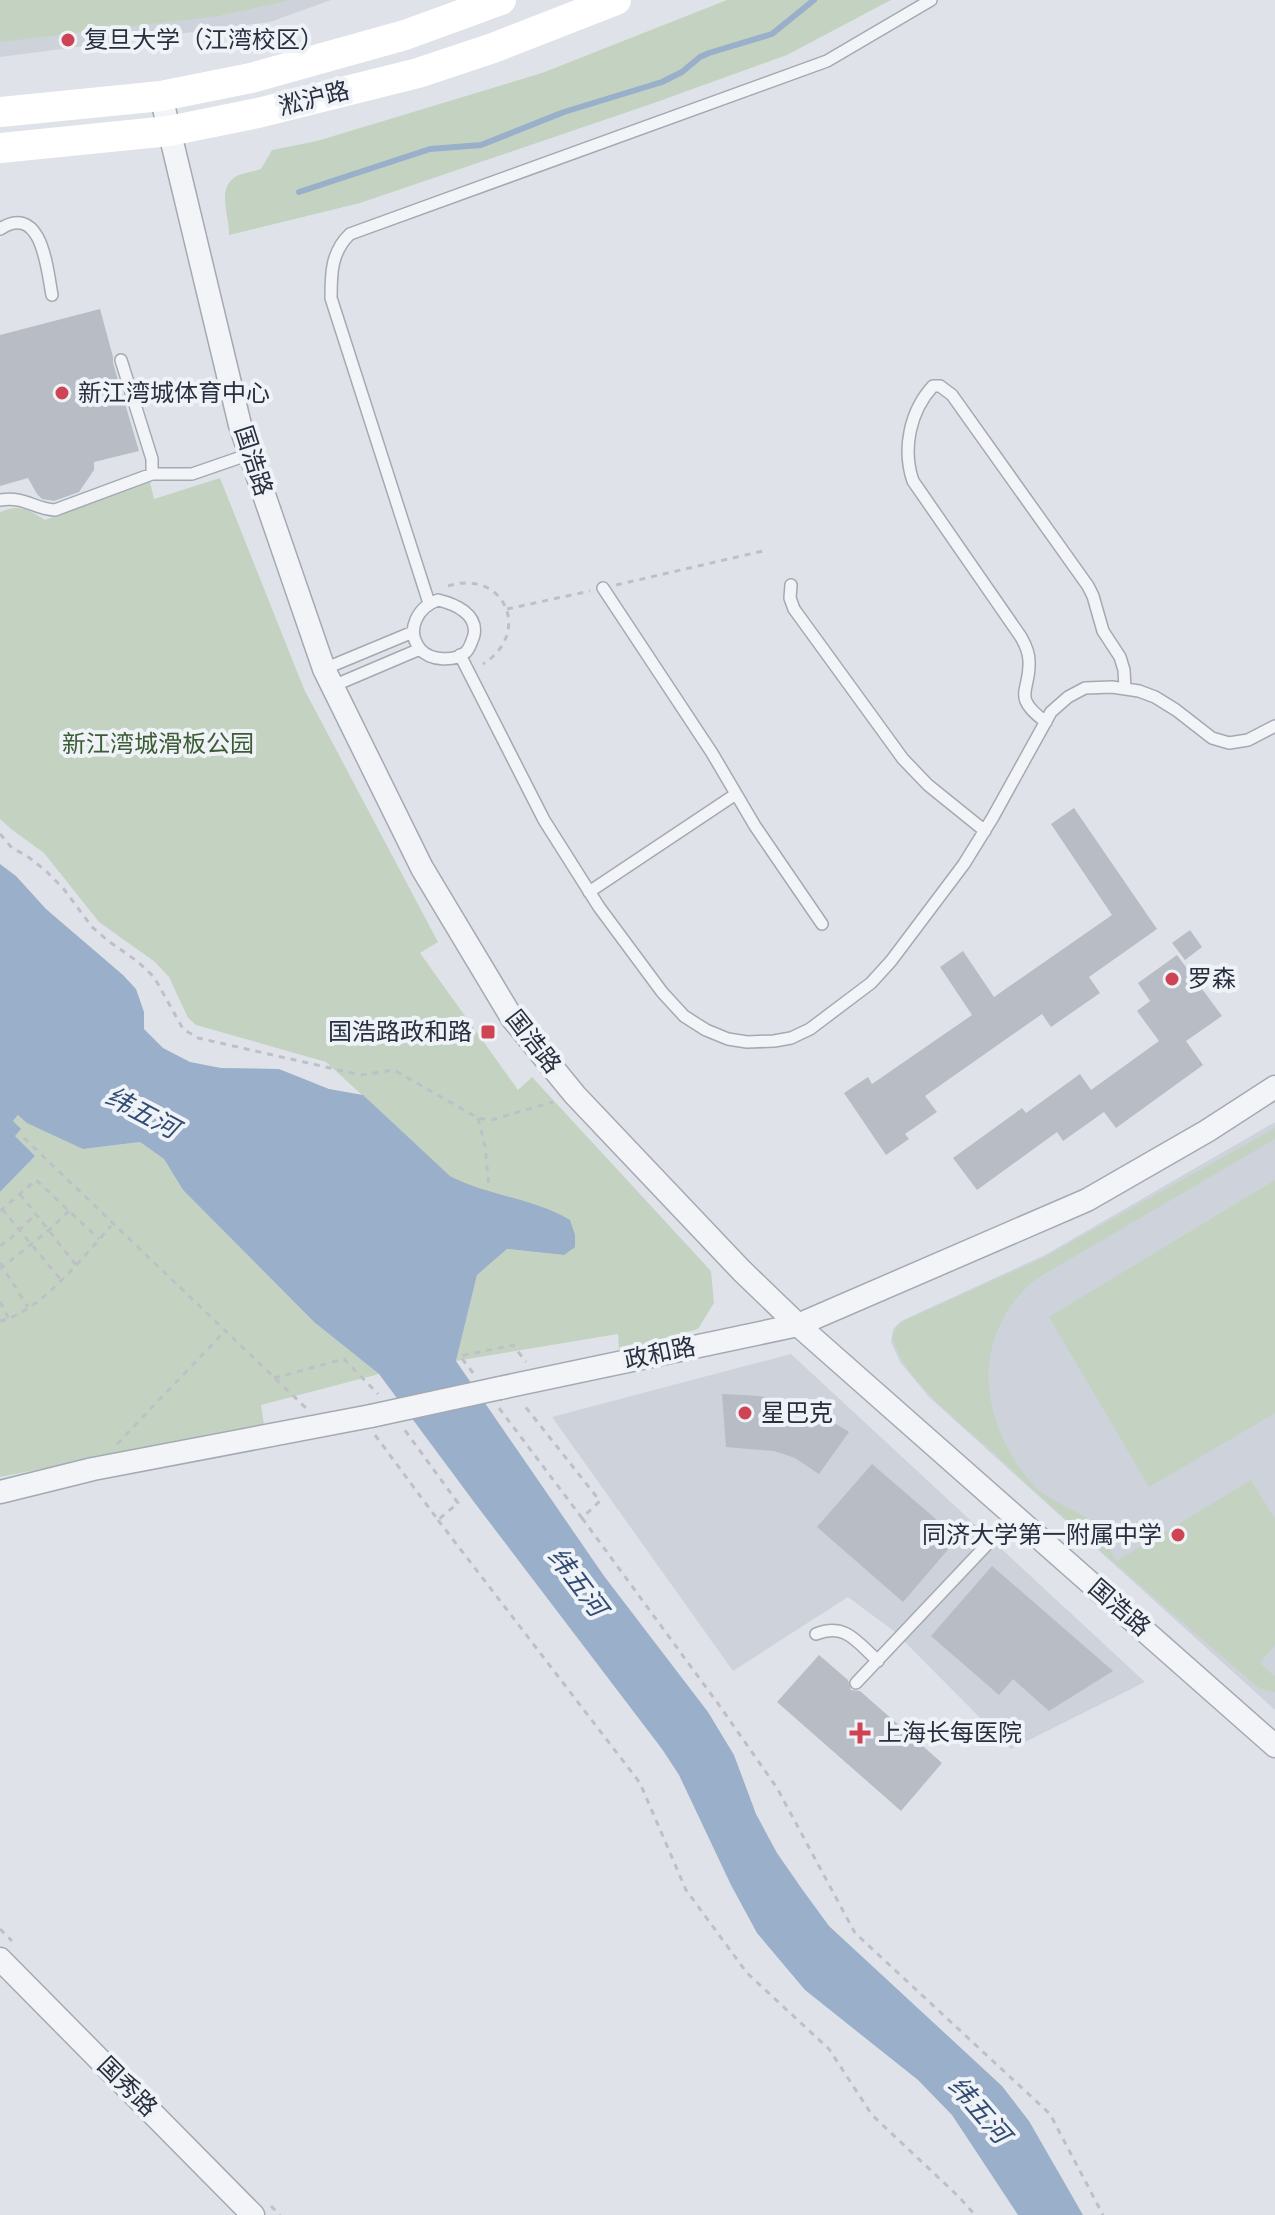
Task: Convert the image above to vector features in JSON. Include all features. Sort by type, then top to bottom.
[{"type":"main road","name":"淞沪路","points":[[0,112],[161,96],[251,78],[405,35],[501,0]]},
{"type":"main road","name":"淞沪路","points":[[0,148],[169,131],[258,113],[418,73],[493,48],[616,0]]},
{"type":"street","name":"国浩路","points":[[161,96],[240,425],[328,678],[422,868],[512,1018],[575,1095],[731,1260],[798,1325],[1273,1740]]},
{"type":"street","name":"政和路","points":[[0,1492],[93,1469],[367,1417],[798,1325],[1087,1200],[1207,1131],[1275,1087]]},
{"type":"street","name":"国秀路","points":[[0,1959],[253,2215]]},
{"type":"lane","points":[[429,603],[331,298],[334,256],[342,242],[350,234],[827,61],[931,0]]},
{"type":"lane","points":[[0,229],[16,223],[38,234],[52,295]]},
{"type":"lane","points":[[121,360],[152,459],[152,474]]},
{"type":"lane","points":[[1046,722],[1036,715],[1024,698],[1029,657],[1021,637],[913,481],[907,457],[909,433],[933,386],[940,386],[952,395],[1088,586],[1103,631],[1120,657],[1125,689]]},
{"type":"lane","points":[[0,500],[25,500],[45,510],[55,510],[152,474],[192,474],[250,454]]},
{"type":"lane","points":[[791,585],[790,598],[794,609],[903,759],[928,785],[985,831]]},
{"type":"lane","points":[[603,588],[712,753],[755,826],[822,924]]},
{"type":"lane","points":[[438,600],[452,603],[472,621],[475,629],[472,642],[465,652],[454,658],[441,659],[420,649],[413,632],[415,620],[429,603],[438,600]]},
{"type":"lane","points":[[328,678],[413,632]]},
{"type":"lane","points":[[328,678],[420,649]]},
{"type":"lane","points":[[460,655],[544,820],[589,892],[662,992],[684,1016],[706,1030],[728,1039],[747,1042],[791,1038],[810,1029],[871,983],[964,864],[1051,712],[1068,697],[1085,688],[1112,687],[1155,697],[1212,738],[1229,743],[1248,740],[1275,726]]},
{"type":"lane","points":[[589,892],[736,794]]},
{"type":"lane","points":[[856,1683],[1014,1516]]},
{"type":"lane","points":[[816,1634],[837,1629],[848,1634],[878,1661]]},
{"type":"path","points":[[507,609],[763,551]]},
{"type":"path","points":[[0,834],[12,848],[45,870],[63,888],[100,934],[154,977],[183,1029],[198,1038],[361,1075],[394,1070],[478,1118],[491,1120],[575,1095]]},
{"type":"path","points":[[478,1118],[485,1146],[489,1188]]},
{"type":"path","points":[[24,1138],[303,1404],[309,1413],[312,1428]]},
{"type":"path","points":[[61,1280],[1,1210],[36,1180],[99,1239]]},
{"type":"path","points":[[20,1194],[76,1265]]},
{"type":"path","points":[[28,1307],[1,1266],[69,1211]]},
{"type":"path","points":[[0,1246],[36,1214]]},
{"type":"path","points":[[0,1321],[28,1307],[61,1280],[112,1225]]},
{"type":"path","points":[[0,1302],[9,1319]]},
{"type":"path","points":[[93,1469],[225,1331]]},
{"type":"path","points":[[539,1380],[513,1345],[460,1356],[497,1390],[600,1501],[582,1518]]},
{"type":"path","points":[[274,1378],[344,1359],[379,1395]]},
{"type":"path","points":[[497,1390],[582,1518],[777,1788],[855,1933],[1050,2114],[1103,2215]]},
{"type":"path","points":[[367,1417],[438,1520],[640,1783],[686,1890],[747,1973],[829,2049],[872,2115],[975,2215]]},
{"type":"path","points":[[397,1419],[458,1503],[438,1520]]},
{"type":"shaded area","name":"复旦大学（江湾校区）","points":[[0,0],[331,0],[270,22],[0,57]]},
{"type":"shaded area","name":"同济大学第一附属中学","points":[[1275,1122],[1275,1710],[929,1397],[900,1362],[891,1342],[893,1329],[901,1321],[1045,1255]]},
{"type":"shaded area","points":[[791,1354],[1145,1682],[1011,1749],[895,1632],[848,1597],[733,1671],[552,1417]]},
{"type":"green space","name":"复旦大学（江湾校区）","points":[[0,0],[291,0],[218,16],[0,42]]},
{"type":"green space","points":[[727,0],[891,0],[787,55],[654,103],[360,203],[229,235],[225,196],[229,182],[261,169],[272,150],[317,141],[542,73]]},
{"type":"green space","name":"新江湾城滑板公园","points":[[220,478],[304,689],[438,942],[420,953],[518,1090],[532,1077],[711,1271],[714,1303],[698,1329],[619,1351],[618,1334],[456,1361],[477,1275],[507,1249],[564,1255],[450,1176],[326,1062],[196,1025],[188,1018],[169,977],[155,962],[99,922],[44,853],[0,819],[0,512],[24,509],[45,520],[150,482],[154,499]]},
{"type":"green space","points":[[18,1115],[83,1149],[140,1142],[164,1159],[183,1190],[314,1322],[379,1374],[261,1405],[264,1425],[0,1477],[0,1192],[35,1156],[15,1136],[13,1121]]},
{"type":"green space","points":[[1275,1128],[1275,1139],[1031,1283],[1009,1308],[997,1332],[990,1357],[989,1382],[992,1408],[1000,1433],[1029,1480],[1048,1497],[1089,1520],[1117,1561],[1251,1480],[1275,1519],[1275,1645],[1260,1663],[1275,1677],[1275,1692],[1260,1689],[951,1415],[908,1369],[892,1337],[897,1326],[908,1319],[1043,1258]]},
{"type":"green space","points":[[1275,1180],[1275,1413],[1149,1487],[1049,1317]]},
{"type":"water","name":"纬五河","points":[[0,864],[136,989],[144,1012],[144,1029],[163,1048],[190,1062],[221,1068],[279,1069],[329,1089],[363,1095],[450,1176],[570,1220],[575,1247],[564,1255],[507,1249],[477,1275],[456,1361],[604,1576],[708,1712],[734,1755],[756,1814],[777,1853],[829,1926],[1002,2086],[1029,2121],[1083,2215],[1018,2215],[952,2115],[918,2080],[805,1990],[757,1933],[679,1775],[662,1749],[379,1374],[314,1322],[183,1190],[164,1159],[140,1142],[83,1149],[27,1123],[18,1115],[13,1121],[21,1129],[15,1136],[35,1156],[0,1192]]},
{"type":"building","name":"新江湾城体育中心","points":[[100,309],[139,451],[94,462],[94,470],[79,492],[54,501],[42,499],[28,478],[0,486],[0,335]]},
{"type":"building","points":[[1074,808],[1157,929],[1089,977],[1100,993],[1051,1027],[1042,1014],[925,1096],[937,1112],[905,1134],[909,1139],[886,1155],[844,1093],[868,1077],[872,1084],[972,1015],[940,967],[963,951],[994,997],[1112,915],[1051,824]]},
{"type":"building","points":[[1190,930],[1202,947],[1185,960],[1172,943]]},
{"type":"building","points":[[1177,955],[1222,1016],[1186,1041],[1203,1065],[1116,1128],[1104,1112],[1063,1141],[1057,1132],[977,1190],[953,1158],[1022,1108],[1026,1113],[1080,1074],[1091,1090],[1159,1041],[1137,1011],[1150,1001],[1138,983]]},
{"type":"building","points":[[722,1394],[759,1396],[788,1402],[818,1413],[849,1432],[819,1474],[795,1458],[774,1451],[726,1447]]},
{"type":"building","points":[[872,1464],[958,1538],[903,1602],[817,1527]]},
{"type":"building","points":[[992,1566],[1113,1671],[1049,1711],[1013,1679],[999,1695],[931,1636]]},
{"type":"building","name":"上海长每医院","points":[[819,1655],[848,1680],[851,1690],[860,1691],[942,1763],[901,1811],[777,1702]]},
{"type":"waterway","points":[[299,192],[430,149],[481,145],[564,112],[662,82],[709,53],[772,34],[814,0]]},
{"type":"place","name":"复旦大学（江湾校区）","points":[[68,40]]},
{"type":"place","name":"新江湾城体育中心","points":[[62,393]]},
{"type":"place","name":"罗森","points":[[1172,979]]},
{"type":"place","name":"国浩路政和路","points":[[488,1032]]},
{"type":"place","name":"星巴克","points":[[745,1413]]},
{"type":"place","name":"同济大学第一附属中学","points":[[1178,1535]]},
{"type":"place","name":"上海长每医院","points":[[860,1733]]}]
